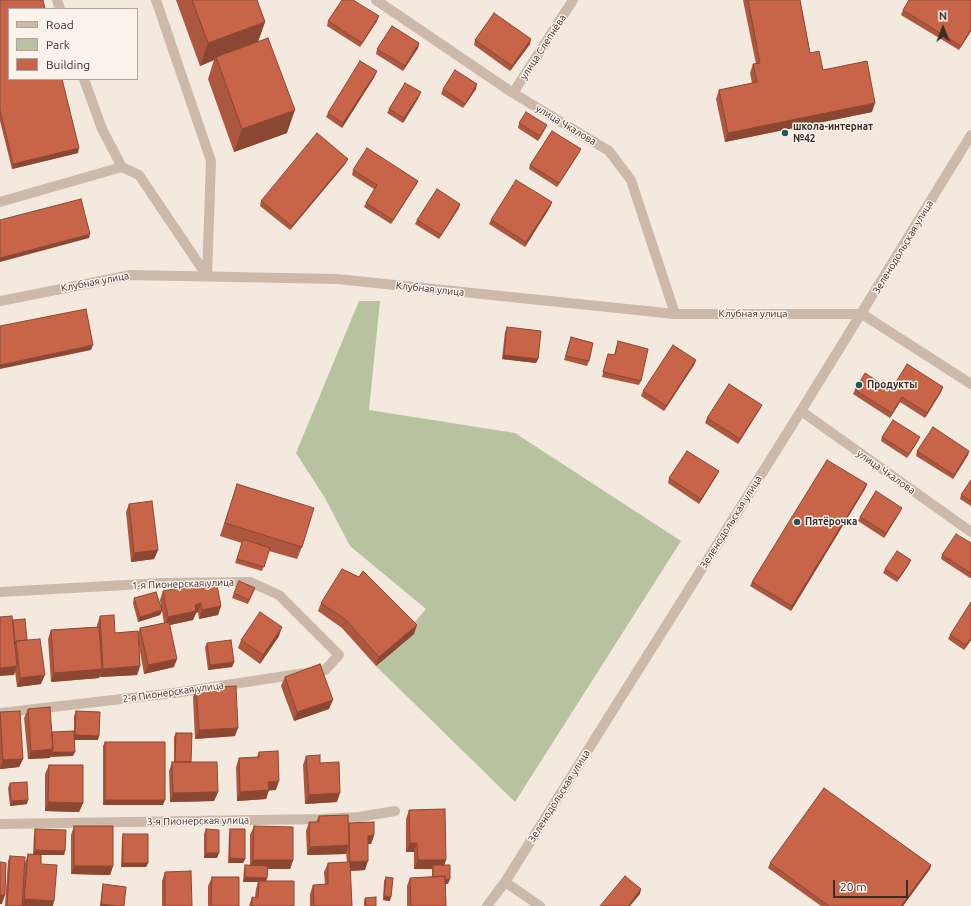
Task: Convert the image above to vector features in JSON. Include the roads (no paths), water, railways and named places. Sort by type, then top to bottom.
[{"type":"street","points":[[156,0],[212,161],[207,276]]},
{"type":"street","name":"улица Чкалова","points":[[376,0],[513,93],[609,152],[631,180],[675,314]]},
{"type":"street","name":"улица Слепнёва","points":[[513,93],[573,0]]},
{"type":"street","points":[[84,80],[102,129],[122,167],[139,175],[207,276]]},
{"type":"street","name":"Зеленодольская улица","points":[[487,906],[505,882],[862,314],[971,135]]},
{"type":"street","points":[[0,202],[122,167]]},
{"type":"street","name":"Клубная улица","points":[[0,300],[131,275],[207,276],[337,279],[675,314],[862,314]]},
{"type":"street","points":[[862,314],[971,384]]},
{"type":"street","name":"улица Чкалова","points":[[801,411],[971,532]]},
{"type":"street","name":"1-я Пионерская улица","points":[[0,592],[162,583],[250,582],[280,595],[340,654]]},
{"type":"street","name":"2-я Пионерская улица","points":[[0,713],[174,694],[324,670],[340,654]]},
{"type":"street","name":"3-я Пионерская улица","points":[[0,824],[321,819],[359,817],[395,811]]},
{"type":"street","points":[[505,882],[540,906]]},
{"type":"place","name":"школа-интернат №42","points":[[785,133]]},
{"type":"place","name":"Продукты","points":[[859,385]]},
{"type":"place","name":"Пятёрочка","points":[[797,522]]}]
